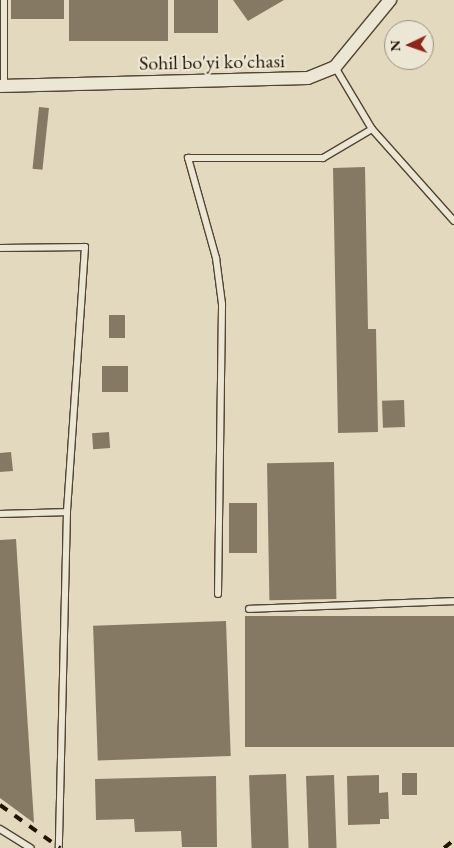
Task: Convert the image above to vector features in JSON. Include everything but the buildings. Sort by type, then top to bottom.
[{"type":"street","name":"Sohil bo'yi ko'chasi","points":[[2,86],[308,78],[335,67],[390,0]]},
{"type":"lane","points":[[2,86],[4,0]]},
{"type":"lane","points":[[335,67],[372,129],[454,221]]},
{"type":"lane","points":[[218,594],[222,304],[216,258],[188,158],[323,158],[372,129]]},
{"type":"lane","points":[[0,248],[85,247],[67,512],[60,848]]},
{"type":"lane","points":[[0,514],[67,512]]},
{"type":"lane","points":[[248,609],[454,601]]},
{"type":"lane","points":[[0,829],[30,848]]},
{"type":"railway","points":[[0,805],[60,848]]},
{"type":"railway","points":[[444,848],[454,840]]}]
